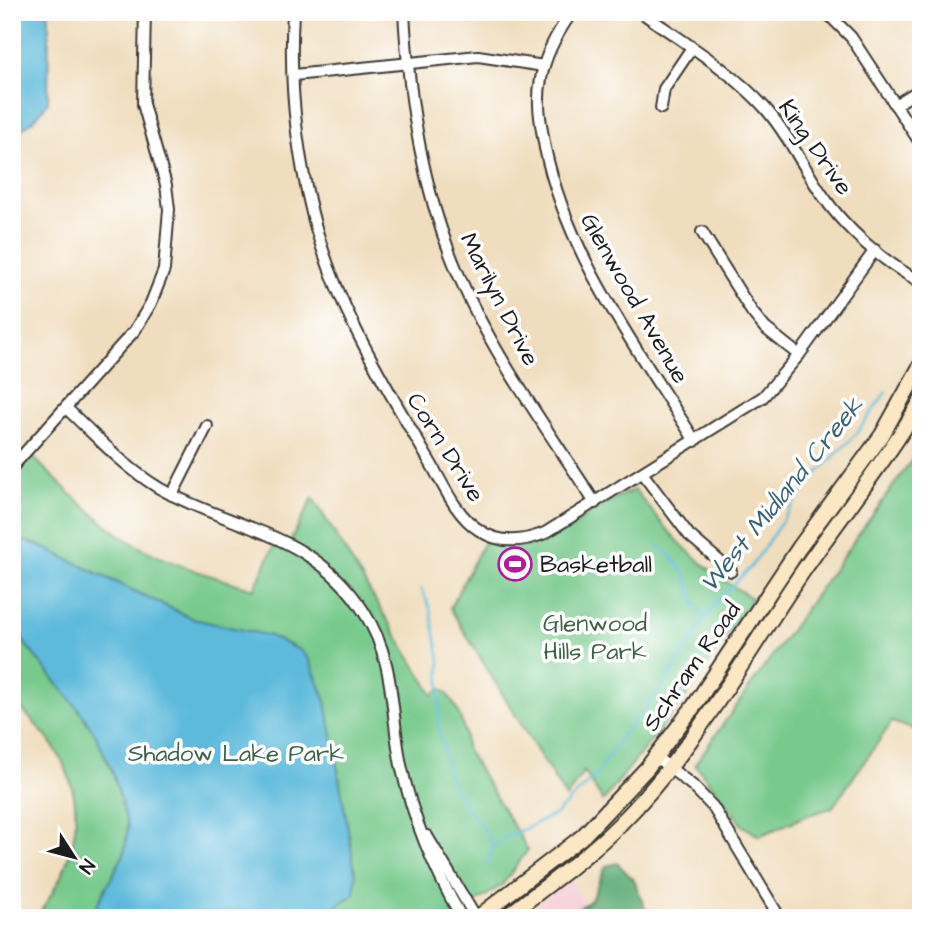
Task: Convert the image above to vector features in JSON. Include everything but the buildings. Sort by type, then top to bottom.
[{"type":"main road","name":"Schram Road","points":[[477,918],[603,818],[656,757],[694,706],[799,548],[881,435],[921,365]]},
{"type":"main road","name":"Schram Road","points":[[505,918],[613,831],[668,767],[899,438],[921,401]]},
{"type":"street","points":[[12,467],[140,323],[156,294],[166,260],[168,197],[143,104],[145,12]]},
{"type":"street","name":"Corn Drive","points":[[293,12],[295,116],[302,166],[313,215],[343,305],[391,399],[460,513],[490,536],[522,540],[545,533],[763,397],[799,355],[875,250]]},
{"type":"street","name":"Marilyn Drive","points":[[404,12],[421,159],[440,228],[458,273],[493,340],[595,503]]},
{"type":"street","name":"Glenwood Avenue","points":[[572,12],[552,44],[544,66],[539,94],[541,128],[554,185],[569,228],[593,276],[695,441]]},
{"type":"street","name":"King Drive","points":[[642,12],[745,88],[787,136],[828,203],[875,250],[921,282]]},
{"type":"street","points":[[826,12],[851,37],[921,144]]},
{"type":"street","points":[[661,108],[664,89],[691,48]]},
{"type":"street","points":[[294,75],[478,56],[544,66]]},
{"type":"street","points":[[895,105],[921,89]]},
{"type":"street","points":[[702,232],[752,312],[765,328],[799,355]]},
{"type":"street","points":[[66,408],[135,471],[172,495],[292,543],[327,568],[356,600],[373,627],[386,658],[394,693],[401,764],[418,822],[436,873],[463,918]]},
{"type":"street","points":[[172,495],[207,426]]},
{"type":"street","points":[[642,473],[689,535],[731,571]]},
{"type":"street","points":[[656,757],[713,807],[780,918]]},
{"type":"street","points":[[418,822],[477,918]]},
{"type":"shaded area","points":[[569,879],[594,918],[519,918],[544,899]]},
{"type":"green space","points":[[921,447],[921,728],[916,730],[892,722],[832,808],[759,836],[742,825],[695,764]]},
{"type":"green space","name":"Shadow Lake Park","points":[[32,456],[85,507],[135,544],[185,567],[254,589],[275,544],[286,549],[313,498],[433,695],[440,688],[456,707],[466,748],[528,850],[502,885],[452,918],[36,918],[62,875],[70,853],[75,830],[75,807],[71,784],[62,762],[48,739],[12,698],[12,479]]},
{"type":"green space","name":"Glenwood Hills Park","points":[[635,490],[661,522],[702,563],[752,598],[690,691],[603,801],[584,771],[566,798],[450,608],[485,540],[508,546],[529,545],[547,540],[597,509]]},
{"type":"green space","points":[[617,863],[634,880],[649,918],[564,918],[591,900],[606,866]]},
{"type":"water","points":[[12,12],[49,12],[48,102],[34,120],[12,136]]},
{"type":"water","points":[[12,537],[36,544],[193,619],[270,636],[300,650],[309,660],[326,701],[356,878],[354,894],[319,918],[90,918],[124,854],[128,827],[113,773],[95,734],[79,710],[12,628]]},
{"type":"waterway","name":"West Midland Creek","points":[[486,865],[493,847],[505,838],[556,814],[596,775],[621,737],[663,686],[715,603],[751,567],[807,484],[856,434],[886,392]]},
{"type":"waterway","points":[[657,545],[683,571],[695,605],[704,617]]},
{"type":"waterway","points":[[421,589],[430,608],[440,660],[439,729],[448,772],[456,794],[486,832],[493,847]]},
{"type":"place","name":"Basketball","points":[[515,564]]}]
